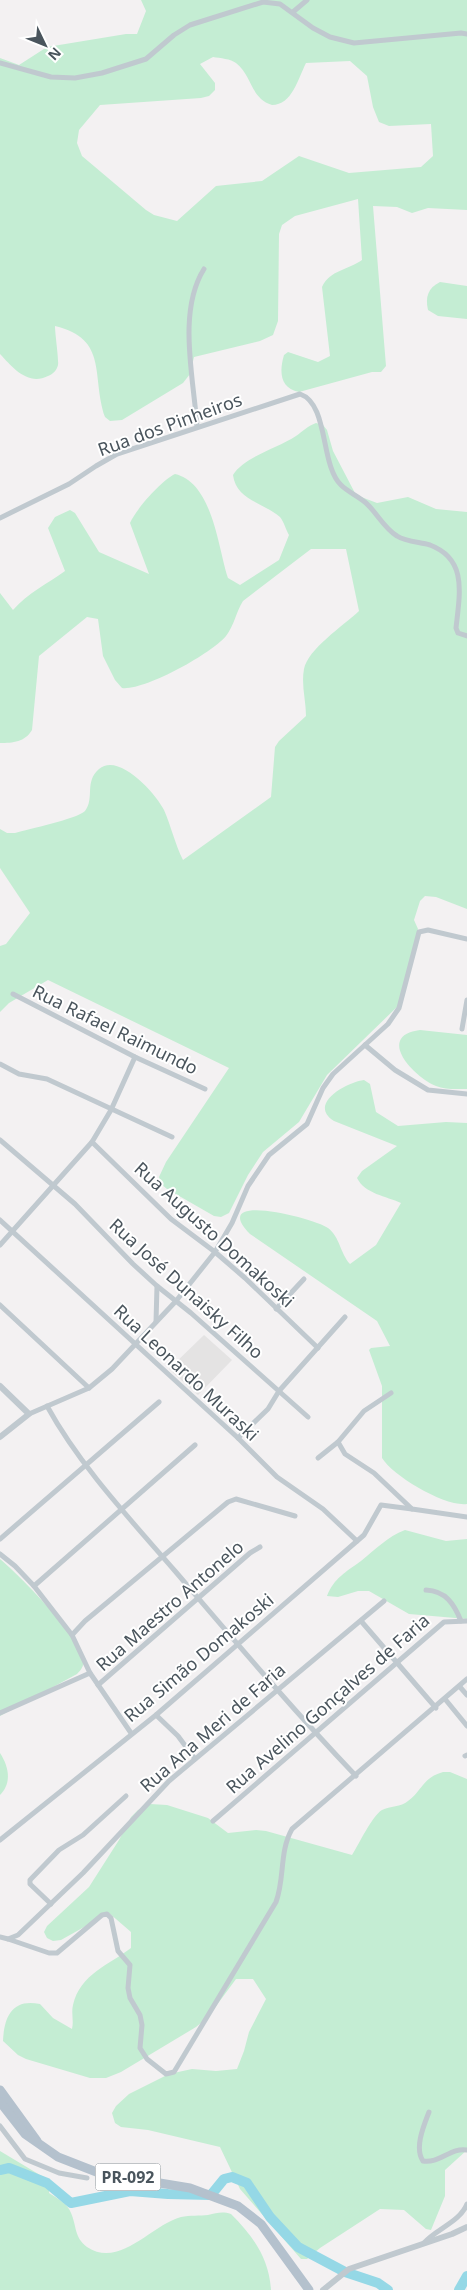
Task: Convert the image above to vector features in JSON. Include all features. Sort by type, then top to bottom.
[{"type":"main road","name":"PR-092","points":[[0,2090],[38,2141]]},
{"type":"main road","name":"PR-092","points":[[0,2102],[25,2134],[38,2141],[58,2158],[99,2172],[190,2188],[238,2206],[261,2224],[310,2290]]},
{"type":"street","points":[[293,12],[307,0]]},
{"type":"street","points":[[0,63],[51,77],[76,78],[102,72],[146,59],[174,35],[190,25],[263,2],[280,4],[313,28],[330,37],[354,43],[467,34]]},
{"type":"street","points":[[197,427],[189,335],[192,293],[204,269]]},
{"type":"street","name":"Rua dos Pinheiros","points":[[0,518],[69,484],[118,454],[300,394],[308,397],[313,406],[326,440],[332,472],[340,484],[364,502],[388,530],[399,538],[432,546],[453,557],[461,568],[462,577],[456,628],[458,632],[467,636]]},
{"type":"street","points":[[0,1437],[29,1414],[89,1388],[112,1369],[176,1301],[215,1252],[232,1223],[248,1186],[268,1155],[307,1124],[323,1088],[333,1074],[388,1024],[399,1008],[419,932],[428,930],[467,939]]},
{"type":"street","name":"Rua Rafael Raimundo","points":[[13,994],[135,1057],[205,1089]]},
{"type":"street","points":[[462,1029],[467,1000]]},
{"type":"street","points":[[365,1045],[395,1070],[428,1090],[467,1094]]},
{"type":"street","points":[[0,1245],[92,1142],[111,1110],[135,1057]]},
{"type":"street","points":[[0,1064],[19,1074],[47,1079],[172,1137]]},
{"type":"street","name":"Rua José Dunaisky Filho","points":[[0,1140],[52,1186],[76,1204],[133,1264],[157,1286],[308,1417]]},
{"type":"street","name":"Rua Augusto Domakoski","points":[[92,1142],[171,1219],[215,1252],[318,1348]]},
{"type":"street","name":"Rua Leonardo Muraski","points":[[0,1220],[238,1438],[277,1477],[323,1509],[357,1541]]},
{"type":"street","points":[[276,1310],[304,1279]]},
{"type":"street","points":[[156,1322],[157,1286]]},
{"type":"street","points":[[0,1305],[89,1388]]},
{"type":"street","points":[[238,1438],[268,1409],[278,1391],[345,1317]]},
{"type":"street","points":[[0,1386],[29,1414]]},
{"type":"street","points":[[318,1458],[338,1442],[364,1411],[391,1393]]},
{"type":"street","points":[[0,1539],[159,1402]]},
{"type":"street","points":[[47,1406],[57,1424],[87,1465],[162,1557],[276,1690],[356,1776]]},
{"type":"street","points":[[338,1442],[345,1454],[374,1473],[412,1510],[467,1517]]},
{"type":"street","points":[[34,1586],[195,1445]]},
{"type":"street","points":[[72,1635],[85,1621],[228,1502],[236,1499],[295,1516]]},
{"type":"street","name":"Rua Simão Domakoski","points":[[0,1840],[156,1714],[364,1535],[381,1505],[412,1510]]},
{"type":"street","name":"Rua Maestro Antonelo","points":[[98,1685],[250,1553],[260,1547]]},
{"type":"street","points":[[0,1554],[15,1566],[34,1586],[72,1635],[90,1673],[131,1734]]},
{"type":"street","points":[[426,1590],[436,1590],[449,1599],[464,1621]]},
{"type":"street","name":"Rua Ana Meri de Faria","points":[[8,1939],[18,1935],[83,1873],[169,1781],[384,1602]]},
{"type":"street","points":[[361,1621],[436,1708]]},
{"type":"street","name":"Rua Avelino Gonçalves de Faria","points":[[213,1821],[444,1622],[464,1621]]},
{"type":"street","points":[[0,1713],[90,1673]]},
{"type":"street","points":[[0,1937],[49,1953],[57,1953],[102,1915],[107,1914],[111,1918],[118,1951],[130,1965],[128,1988],[130,1998],[140,2015],[142,2024],[140,2048],[147,2059],[166,2074],[174,2072],[276,1902],[282,1883],[284,1846],[292,1829],[436,1708],[467,1679]]},
{"type":"street","points":[[460,1687],[467,1696]]},
{"type":"street","points":[[445,1699],[467,1726]]},
{"type":"street","points":[[156,1714],[178,1736],[195,1759]]},
{"type":"street","points":[[51,1904],[30,1884],[30,1880],[60,1850],[83,1835],[126,1796]]},
{"type":"street","points":[[429,2112],[420,2139],[420,2152],[423,2161],[432,2161],[455,2151],[467,2150]]},
{"type":"street","points":[[0,2126],[25,2159],[59,2173],[86,2178]]},
{"type":"street","points":[[424,2243],[436,2231],[460,2214],[467,2204]]},
{"type":"street","points":[[323,2290],[349,2269],[467,2227]]},
{"type":"shaded area","points":[[204,1335],[232,1360],[198,1395],[169,1369]]},
{"type":"green space","points":[[141,0],[467,0],[467,210],[428,208],[412,213],[397,207],[373,206],[386,366],[381,372],[372,372],[299,392],[288,387],[282,378],[284,355],[288,352],[318,362],[330,356],[322,287],[325,281],[334,274],[362,260],[358,199],[295,216],[282,225],[279,234],[278,321],[273,335],[260,341],[194,357],[190,374],[183,383],[122,420],[110,421],[105,417],[95,361],[91,350],[84,340],[72,332],[55,326],[58,365],[57,369],[48,376],[34,379],[27,377],[10,365],[0,354],[0,58],[19,65],[47,47],[126,34],[137,34],[146,11]],"holes":[[[213,57],[236,63],[259,97],[272,105],[285,101],[294,90],[306,63],[350,61],[367,76],[373,107],[379,122],[389,126],[431,124],[433,156],[421,167],[349,173],[299,156],[262,181],[216,186],[177,221],[154,215],[82,156],[77,143],[79,130],[100,105],[209,96],[215,90],[215,83],[200,64]]]},
{"type":"green space","points":[[440,282],[467,286],[467,319],[438,316],[428,310],[428,293]]},
{"type":"green space","points":[[316,423],[323,425],[327,430],[333,451],[356,495],[377,503],[408,497],[436,509],[467,512],[467,909],[436,897],[425,896],[420,901],[414,920],[418,929],[398,1006],[327,1075],[299,1122],[263,1152],[248,1175],[229,1213],[221,1217],[214,1216],[167,1189],[161,1184],[159,1177],[166,1162],[229,1068],[48,980],[9,1003],[0,1012],[0,946],[6,944],[30,913],[0,868],[0,829],[7,833],[15,833],[80,814],[88,806],[92,779],[95,774],[99,769],[107,765],[116,766],[136,777],[160,803],[183,860],[271,797],[275,747],[306,716],[303,681],[307,661],[327,638],[359,611],[346,549],[311,549],[243,601],[229,632],[218,644],[177,670],[145,684],[122,688],[115,680],[103,656],[98,619],[87,617],[39,656],[32,730],[22,739],[5,743],[0,743],[0,593],[13,610],[31,594],[65,571],[48,528],[55,517],[70,510],[75,513],[99,552],[149,574],[130,523],[150,496],[163,482],[175,474],[188,480],[198,490],[206,503],[217,534],[228,578],[240,585],[279,560],[289,535],[280,517],[245,496],[239,490],[233,475],[245,463],[289,440]]},
{"type":"green space","points":[[420,1030],[467,1035],[467,1089],[447,1089],[436,1086],[409,1066],[399,1048],[400,1040],[407,1034]]},
{"type":"green space","points":[[364,1080],[370,1084],[376,1112],[398,1126],[446,1122],[467,1123],[467,1504],[446,1501],[420,1489],[397,1473],[382,1458],[382,1386],[369,1350],[371,1348],[390,1346],[377,1321],[250,1234],[241,1221],[242,1213],[253,1210],[287,1214],[319,1224],[332,1232],[350,1264],[376,1245],[401,1203],[370,1191],[357,1178],[362,1171],[397,1146],[334,1121],[327,1114],[325,1108],[327,1101],[340,1089]]},
{"type":"green space","points":[[405,1530],[446,1541],[467,1539],[467,1619],[409,1614],[369,1591],[358,1591],[338,1597],[327,1596],[333,1584],[341,1576],[387,1540]]},
{"type":"green space","points":[[0,1559],[21,1578],[58,1619],[78,1646],[84,1662],[77,1674],[0,1716]]},
{"type":"green space","points":[[0,1753],[7,1769],[8,1780],[0,1795]]},
{"type":"green space","points":[[443,1772],[450,1772],[467,1779],[467,2150],[445,2170],[445,2196],[431,2230],[426,2229],[404,2210],[380,2209],[320,2248],[307,2259],[301,2259],[240,2189],[220,2147],[148,2130],[121,2127],[115,2123],[112,2113],[116,2106],[129,2094],[169,2074],[192,2069],[216,2071],[237,2069],[249,2032],[266,1999],[253,1979],[236,1979],[208,2017],[196,2027],[121,2072],[106,2078],[90,2078],[26,2059],[18,2055],[3,2041],[5,2024],[11,2011],[23,2004],[40,2004],[53,2018],[72,2029],[73,2005],[82,1985],[96,1971],[131,1948],[131,1932],[109,1913],[61,1940],[53,1941],[47,1938],[44,1932],[47,1926],[89,1887],[119,1840],[131,1817],[138,1810],[150,1804],[167,1805],[208,1818],[228,1833],[256,1830],[266,1831],[352,1855],[378,1813],[405,1803],[427,1781]]},
{"type":"green space","points":[[0,2151],[50,2181],[49,2193],[70,2210],[80,2239],[87,2247],[99,2252],[111,2253],[123,2249],[170,2221],[181,2217],[220,2213],[231,2214],[253,2239],[258,2248],[267,2268],[271,2290],[0,2290]]},
{"type":"waterway","points":[[0,2170],[9,2168],[47,2183],[71,2203],[130,2191],[211,2195],[224,2179],[232,2177],[247,2183],[270,2217],[298,2247],[345,2272],[378,2283],[388,2290]]},
{"type":"waterway","points":[[459,2290],[467,2276]]}]
